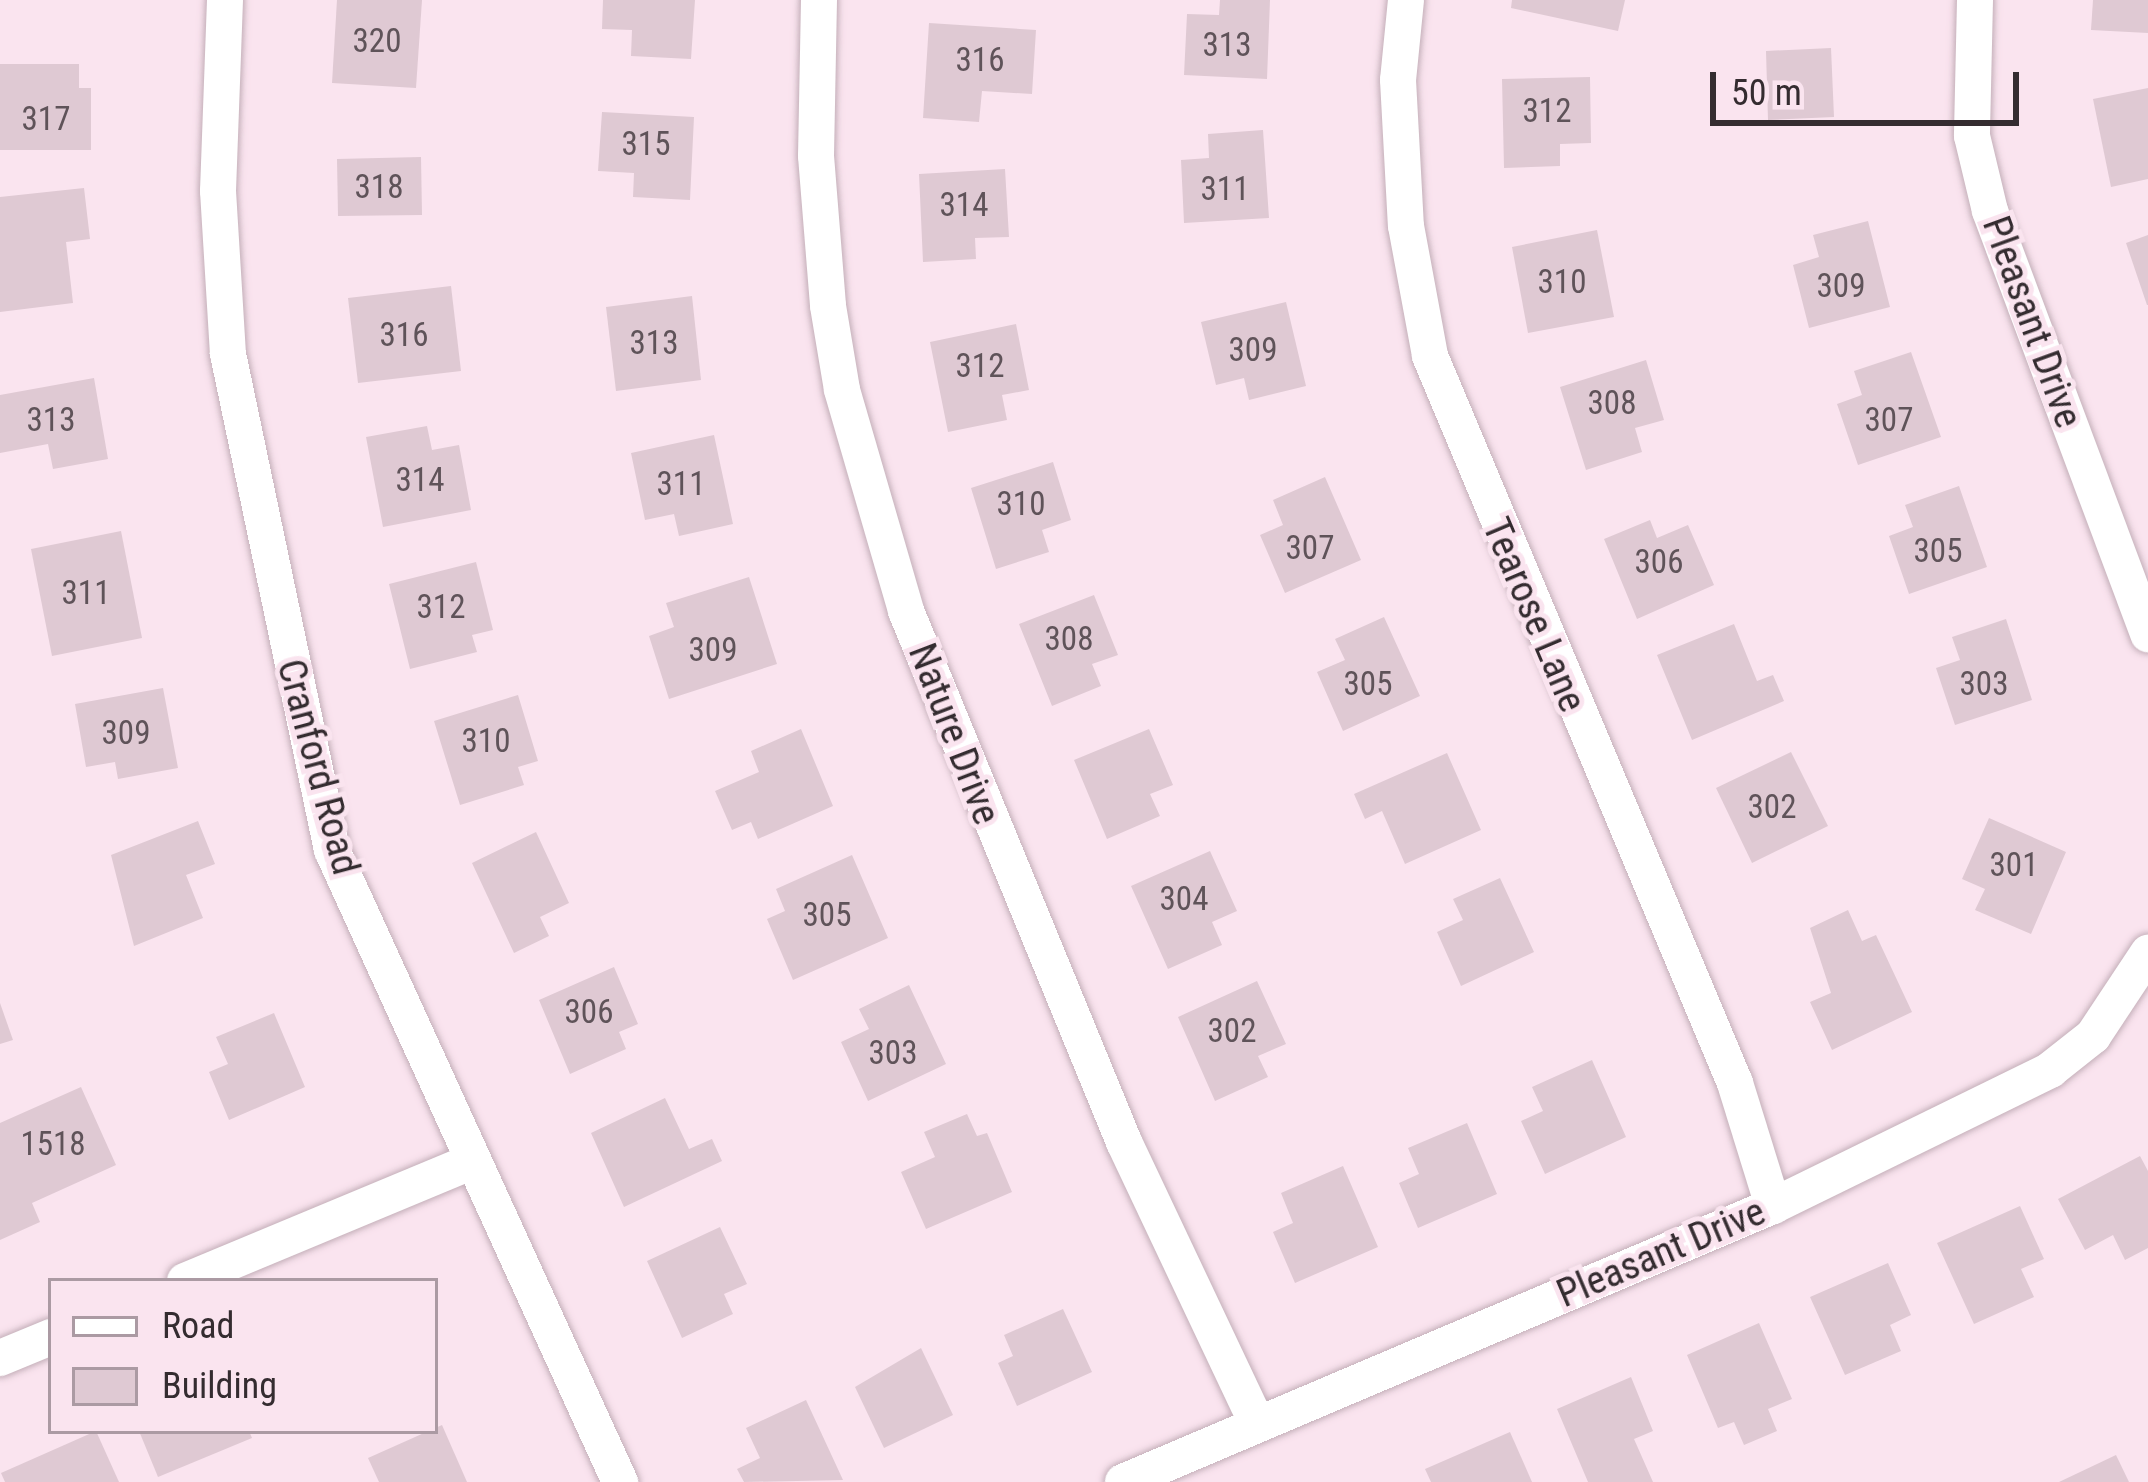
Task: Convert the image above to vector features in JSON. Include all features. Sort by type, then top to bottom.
[{"type":"street","name":"Cranford Road","points":[[225,0],[218,191],[228,354],[258,524],[332,850],[620,1482]]},
{"type":"street","name":"Nature Drive","points":[[819,0],[816,157],[828,307],[842,390],[906,611],[1124,1142],[1257,1424]]},
{"type":"street","name":"Tearose Lane","points":[[1406,0],[1398,80],[1406,226],[1430,356],[1735,1083],[1773,1206]]},
{"type":"street","name":"Pleasant Drive","points":[[1975,0],[1972,136],[1990,211],[2148,634]]},
{"type":"street","name":"Pleasant Drive","points":[[1123,1482],[1773,1206],[2050,1070],[2093,1036],[2148,953]]},
{"type":"street","points":[[192,1278],[471,1162]]},
{"type":"street","points":[[0,1358],[48,1338]]},
{"type":"building","points":[[337,0],[422,0],[416,88],[332,83]]},
{"type":"building","points":[[603,0],[695,0],[691,59],[631,56],[632,30],[602,29]]},
{"type":"building","points":[[1220,0],[1270,0],[1267,79],[1184,75],[1187,14],[1219,15]]},
{"type":"building","points":[[1512,0],[1625,0],[1618,31],[1511,8]]},
{"type":"building","points":[[2093,0],[2148,0],[2148,33],[2091,30]]},
{"type":"building","points":[[929,23],[1036,30],[1032,94],[982,91],[979,122],[923,118]]},
{"type":"building","points":[[1831,48],[1834,117],[1768,120],[1766,51]]},
{"type":"building","points":[[0,64],[79,64],[79,88],[91,88],[91,150],[0,150]]},
{"type":"building","points":[[1590,77],[1591,143],[1560,144],[1560,166],[1504,168],[1502,79]]},
{"type":"building","points":[[2148,88],[2148,179],[2111,187],[2093,99]]},
{"type":"building","points":[[602,112],[694,117],[690,200],[633,197],[634,173],[598,171]]},
{"type":"building","points":[[1263,130],[1269,218],[1184,223],[1181,160],[1209,158],[1208,134]]},
{"type":"building","points":[[421,157],[422,215],[338,216],[337,159]]},
{"type":"building","points":[[1005,169],[1009,237],[975,238],[976,259],[923,262],[919,174]]},
{"type":"building","points":[[84,188],[90,239],[66,242],[73,303],[0,312],[0,197]]},
{"type":"building","points":[[1868,221],[1890,307],[1809,328],[1793,265],[1819,257],[1813,235]]},
{"type":"building","points":[[1597,230],[1614,317],[1528,333],[1512,247]]},
{"type":"building","points":[[2148,235],[2148,305],[2147,305],[2126,243]]},
{"type":"building","points":[[451,286],[461,371],[358,383],[348,298]]},
{"type":"building","points":[[692,296],[701,380],[616,391],[606,307]]},
{"type":"building","points":[[1286,302],[1306,386],[1249,400],[1244,378],[1216,385],[1201,322]]},
{"type":"building","points":[[1016,324],[1029,390],[1002,395],[1007,420],[948,432],[930,342]]},
{"type":"building","points":[[1911,352],[1941,437],[1858,465],[1837,404],[1862,395],[1854,371]]},
{"type":"building","points":[[1646,360],[1664,420],[1635,428],[1642,452],[1586,470],[1560,387]]},
{"type":"building","points":[[94,378],[108,459],[53,469],[48,444],[0,453],[0,395]]},
{"type":"building","points":[[427,426],[432,450],[459,445],[471,510],[383,527],[366,437]]},
{"type":"building","points":[[714,435],[733,524],[679,536],[674,514],[645,520],[631,453]]},
{"type":"building","points":[[1053,462],[1071,520],[1042,530],[1049,552],[996,569],[971,488]]},
{"type":"building","points":[[1325,477],[1361,560],[1285,593],[1260,535],[1283,525],[1273,500]]},
{"type":"building","points":[[1959,486],[1987,567],[1909,594],[1889,536],[1913,527],[1905,505]]},
{"type":"building","points":[[1650,520],[1657,538],[1688,525],[1714,585],[1637,619],[1604,539]]},
{"type":"building","points":[[121,531],[142,638],[52,656],[31,549]]},
{"type":"building","points":[[476,562],[493,630],[472,635],[477,652],[410,669],[389,584]]},
{"type":"building","points":[[749,577],[777,664],[669,699],[649,636],[674,627],[666,603]]},
{"type":"building","points":[[1094,595],[1118,655],[1092,664],[1101,686],[1052,706],[1019,624]]},
{"type":"building","points":[[1384,617],[1420,696],[1343,731],[1317,672],[1345,660],[1335,639]]},
{"type":"building","points":[[2006,619],[2032,700],[1955,725],[1936,668],[1960,660],[1952,637]]},
{"type":"building","points":[[1734,624],[1757,681],[1773,675],[1784,701],[1692,740],[1657,655]]},
{"type":"building","points":[[163,688],[178,768],[118,779],[115,762],[86,767],[75,704]]},
{"type":"building","points":[[518,695],[538,761],[518,767],[524,785],[460,805],[434,721]]},
{"type":"building","points":[[801,729],[833,806],[758,839],[751,822],[732,830],[715,791],[759,772],[751,751]]},
{"type":"building","points":[[1149,729],[1173,785],[1150,794],[1160,816],[1107,839],[1074,760]]},
{"type":"building","points":[[1791,752],[1828,826],[1752,863],[1716,788]]},
{"type":"building","points":[[1447,753],[1481,830],[1405,864],[1382,811],[1365,819],[1354,794]]},
{"type":"building","points":[[1989,818],[2066,852],[2031,934],[1975,910],[1985,889],[1962,879]]},
{"type":"building","points":[[198,821],[215,864],[186,875],[203,918],[134,946],[111,855]]},
{"type":"building","points":[[536,832],[569,903],[540,917],[549,936],[514,953],[472,863]]},
{"type":"building","points":[[1210,851],[1237,911],[1212,922],[1222,945],[1168,969],[1131,886]]},
{"type":"building","points":[[852,855],[888,938],[793,980],[767,919],[785,911],[776,889]]},
{"type":"building","points":[[1500,878],[1534,952],[1461,986],[1437,932],[1463,920],[1453,899]]},
{"type":"building","points":[[1848,910],[1862,941],[1876,935],[1912,1012],[1832,1050],[1810,1002],[1831,993],[1810,928]]},
{"type":"building","points":[[614,967],[638,1024],[619,1032],[626,1049],[570,1074],[539,1000]]},
{"type":"building","points":[[1257,981],[1286,1044],[1258,1056],[1268,1077],[1215,1101],[1178,1017]]},
{"type":"building","points":[[909,985],[946,1064],[868,1101],[841,1042],[869,1029],[859,1009]]},
{"type":"building","points":[[0,1003],[13,1040],[0,1044]]},
{"type":"building","points":[[274,1013],[305,1087],[229,1120],[209,1072],[228,1064],[216,1037]]},
{"type":"building","points":[[1592,1060],[1626,1137],[1545,1174],[1521,1121],[1543,1111],[1532,1087]]},
{"type":"building","points":[[81,1087],[116,1165],[32,1203],[40,1222],[0,1240],[0,1123]]},
{"type":"building","points":[[665,1098],[689,1149],[712,1139],[722,1161],[624,1207],[591,1133]]},
{"type":"building","points":[[967,1114],[977,1136],[987,1133],[1012,1192],[926,1229],[901,1172],[935,1157],[924,1132]]},
{"type":"building","points":[[1467,1123],[1497,1194],[1418,1228],[1399,1183],[1419,1174],[1408,1148]]},
{"type":"building","points":[[2140,1156],[2148,1171],[2148,1248],[2125,1260],[2113,1235],[2085,1250],[2058,1199]]},
{"type":"building","points":[[1343,1166],[1378,1247],[1295,1283],[1273,1232],[1293,1223],[1281,1193]]},
{"type":"building","points":[[2020,1206],[2044,1259],[2021,1269],[2034,1297],[1974,1324],[1937,1243]]},
{"type":"building","points":[[720,1227],[747,1284],[724,1294],[733,1314],[682,1338],[647,1261]]},
{"type":"building","points":[[1888,1263],[1911,1315],[1890,1325],[1901,1351],[1845,1375],[1810,1297]]},
{"type":"building","points":[[1063,1309],[1092,1372],[1017,1406],[998,1363],[1013,1356],[1004,1335]]},
{"type":"building","points":[[1759,1323],[1792,1399],[1768,1409],[1777,1431],[1744,1445],[1734,1422],[1718,1428],[1687,1355]]},
{"type":"building","points":[[921,1348],[953,1415],[884,1448],[855,1387]]},
{"type":"building","points":[[1631,1377],[1653,1431],[1634,1439],[1653,1482],[1588,1482],[1557,1409]]},
{"type":"building","points":[[806,1400],[843,1480],[744,1482],[737,1469],[760,1458],[746,1428]]},
{"type":"building","points":[[442,1425],[467,1482],[379,1482],[368,1458],[422,1434],[438,1434]]},
{"type":"building","points":[[1510,1432],[1532,1482],[1431,1482],[1425,1469]]},
{"type":"building","points":[[97,1434],[119,1482],[5,1482],[1,1473]]},
{"type":"building","points":[[140,1434],[250,1434],[252,1438],[158,1477]]},
{"type":"building","points":[[2116,1455],[2129,1482],[2059,1482]]}]
